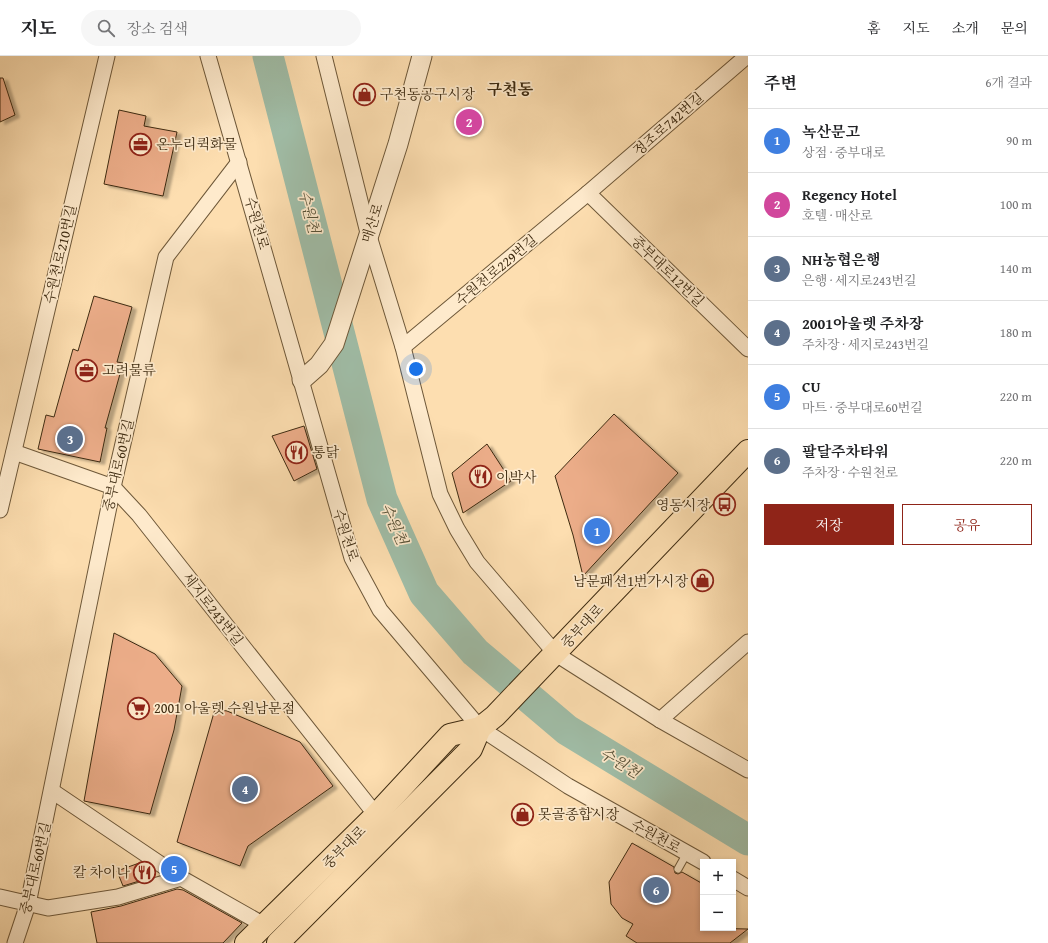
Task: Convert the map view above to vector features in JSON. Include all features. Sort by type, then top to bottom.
[{"type":"main road","name":"중부대로","points":[[278,943],[471,749],[488,722],[748,451]]},
{"type":"main road","name":"중부대로","points":[[246,943],[376,816],[450,735],[488,722]]},
{"type":"street","name":"수원천로210번길","points":[[0,510],[107,56]]},
{"type":"street","name":"수원천로","points":[[208,56],[352,558],[380,610],[488,722],[568,786],[700,860]]},
{"type":"street","points":[[324,56],[367,238],[404,348],[440,494],[457,529],[476,562],[552,657],[748,770]]},
{"type":"street","name":"매산로","points":[[302,380],[319,365],[334,344],[398,144],[422,56]]},
{"type":"street","name":"정조로742번길","points":[[588,193],[747,56]]},
{"type":"street","name":"중부대로60번길","points":[[15,943],[28,904],[113,488],[166,256],[239,162]]},
{"type":"street","name":"수원천로229번길","points":[[404,348],[588,193]]},
{"type":"street","name":"중부대로12번길","points":[[588,193],[748,349]]},
{"type":"street","name":"세지로243번길","points":[[14,452],[113,488],[139,515],[376,816]]},
{"type":"street","points":[[660,720],[748,642]]},
{"type":"street","points":[[52,791],[181,878],[264,924]]},
{"type":"street","points":[[0,897],[48,908],[118,897],[181,878]]},
{"type":"street","points":[[736,881],[748,888]]},
{"type":"lane","points":[[678,870],[687,853]]},
{"type":"building","points":[[0,78],[3,78],[15,115],[0,122]]},
{"type":"building","points":[[119,110],[146,116],[144,126],[177,132],[163,196],[104,184]]},
{"type":"building","points":[[94,296],[132,307],[117,362],[123,363],[105,428],[107,428],[100,462],[38,449],[46,415],[54,417],[73,349],[78,351]]},
{"type":"building","points":[[614,414],[678,473],[583,576],[573,535],[555,476]]},
{"type":"building","name":"통닭","points":[[304,426],[317,469],[294,481],[272,436]]},
{"type":"building","name":"이박사","points":[[487,444],[511,481],[463,513],[452,473]]},
{"type":"building","name":"2001 아울렛 수원남문점","points":[[114,633],[155,654],[182,686],[174,730],[150,814],[84,801]]},
{"type":"building","points":[[215,709],[227,711],[300,742],[333,786],[248,846],[240,866],[177,842]]},
{"type":"building","points":[[632,843],[674,867],[675,873],[678,874],[682,872],[700,882],[700,931],[736,931],[736,929],[748,929],[730,943],[637,943],[626,936],[633,924],[622,918],[611,904],[609,882]]},
{"type":"building","points":[[142,862],[150,870],[149,878],[123,886],[117,871]]},
{"type":"building","points":[[177,889],[183,890],[242,923],[223,943],[97,943],[91,912],[121,906]]},
{"type":"waterway","name":"수원천","points":[[268,56],[382,499],[424,593],[475,652],[567,730],[748,840]]},
{"type":"place","name":"구천동공구시장","points":[[365,94]]},
{"type":"place","name":"Regency Hotel","points":[[469,122]]},
{"type":"place","name":"온누리퀵화물","points":[[140,144]]},
{"type":"place","name":"고려물류","points":[[86,370]]},
{"type":"place","name":"NH농협은행","points":[[70,439]]},
{"type":"place","name":"통닭","points":[[297,452]]},
{"type":"place","name":"이박사","points":[[481,477]]},
{"type":"place","name":"영동시장","points":[[725,505]]},
{"type":"place","name":"녹산문고","points":[[597,531]]},
{"type":"place","name":"남문패션1번가시장","points":[[703,581]]},
{"type":"place","name":"2001 아울렛 수원남문점","points":[[139,708]]},
{"type":"place","name":"2001아울렛 주차장","points":[[245,789]]},
{"type":"place","name":"못골종합시장","points":[[522,814]]},
{"type":"place","name":"CU","points":[[174,869]]},
{"type":"place","name":"칼 차이나","points":[[145,872]]},
{"type":"place","name":"팔달주차타워","points":[[656,890]]},
{"type":"district","name":"구천동","points":[[510,89]]}]
